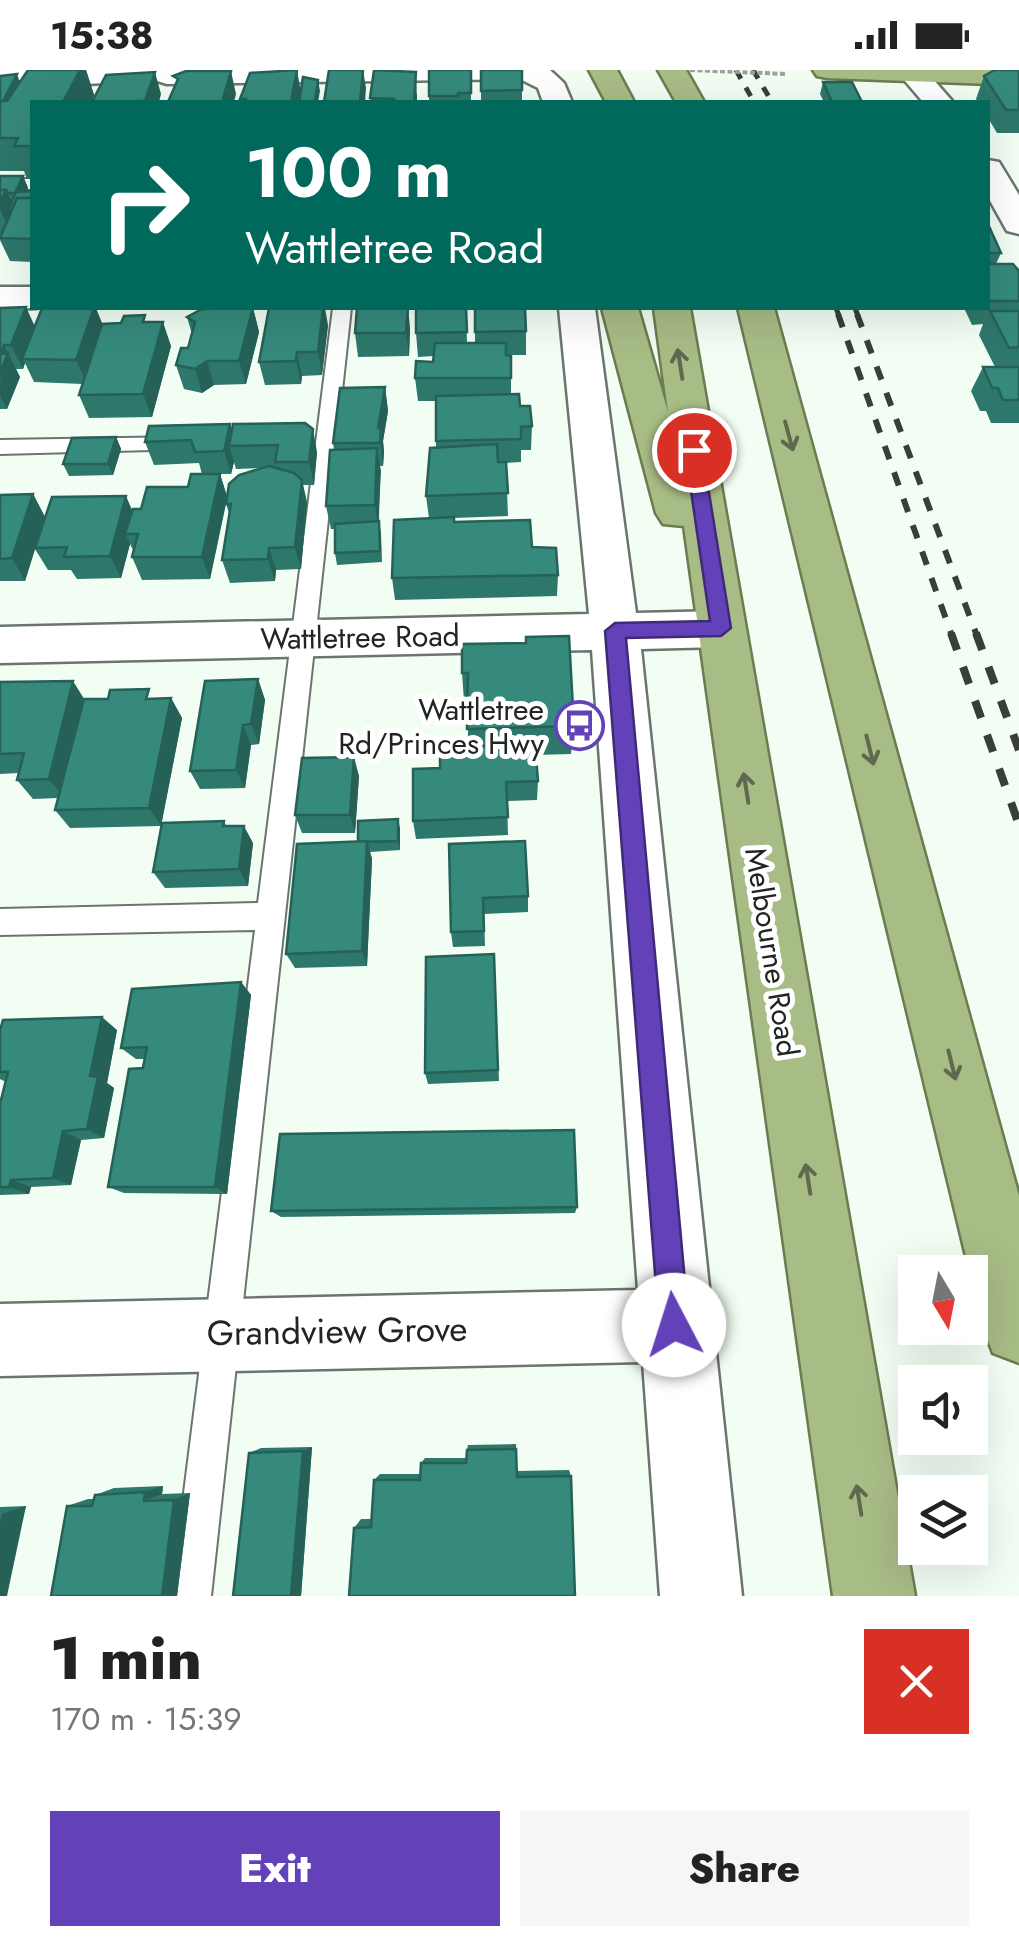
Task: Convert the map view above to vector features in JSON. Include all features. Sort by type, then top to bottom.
[{"type":"highway","points":[[603,70],[619,100]]},
{"type":"highway","points":[[672,70],[689,100]]},
{"type":"highway","points":[[828,70],[928,79],[1019,76]]},
{"type":"highway","points":[[621,310],[655,449],[721,628]]},
{"type":"highway","name":"Melbourne Road","points":[[672,310],[874,1596]]},
{"type":"highway","points":[[757,310],[1019,1327]]},
{"type":"street","points":[[166,72],[208,70]]},
{"type":"street","points":[[2,71],[529,72],[552,84],[556,100]]},
{"type":"street","points":[[928,79],[954,100]]},
{"type":"street","points":[[990,173],[1019,224]]},
{"type":"street","points":[[0,298],[30,298]]},
{"type":"street","points":[[577,310],[615,631],[701,1596]]},
{"type":"street","name":"Wattletree Road","points":[[0,645],[721,628]]},
{"type":"street","name":"Grandview Grove","points":[[0,1340],[674,1325]]},
{"type":"lane","points":[[0,184],[30,184]]},
{"type":"lane","points":[[191,1596],[304,639],[315,442],[342,310]]},
{"type":"lane","points":[[0,447],[210,444]]},
{"type":"lane","points":[[0,922],[272,916]]},
{"type":"path","points":[[690,70],[786,74]]},
{"type":"building","points":[[28,70],[80,70],[64,100],[30,100],[30,146],[14,146],[18,138],[0,138],[0,101],[7,101]]},
{"type":"building","points":[[297,70],[291,100],[240,99],[250,73]]},
{"type":"building","points":[[329,70],[363,70],[360,100],[324,100]]},
{"type":"building","points":[[374,70],[416,72],[414,100],[370,98]]},
{"type":"building","points":[[429,70],[471,70],[471,93],[429,96]]},
{"type":"building","points":[[481,70],[522,70],[522,90],[481,91]]},
{"type":"building","points":[[995,70],[1019,70],[1019,110],[1006,110],[984,76]]},
{"type":"building","points":[[186,71],[231,71],[223,100],[169,100],[178,79],[173,76]]},
{"type":"building","points":[[155,72],[145,100],[93,100],[106,75]]},
{"type":"building","points":[[17,74],[3,101],[0,101],[0,76]]},
{"type":"building","points":[[303,77],[318,80],[315,100],[299,100]]},
{"type":"building","points":[[823,82],[852,82],[861,100],[831,100]]},
{"type":"building","points":[[0,176],[23,176],[15,193],[8,193],[0,190]]},
{"type":"building","points":[[30,191],[30,198],[17,198],[10,205],[16,192]]},
{"type":"building","points":[[17,198],[30,198],[30,239],[0,238]]},
{"type":"building","points":[[990,228],[1001,253],[990,253]]},
{"type":"building","points":[[990,264],[1013,264],[1019,271],[1019,301],[990,301]]},
{"type":"building","points":[[26,307],[11,345],[4,345],[1,354],[8,353],[0,373],[0,308]]},
{"type":"building","points":[[41,310],[93,310],[76,360],[22,359]]},
{"type":"building","points":[[200,310],[252,310],[239,361],[207,361],[195,369],[176,365],[181,348],[188,348],[195,322],[187,317]]},
{"type":"building","points":[[269,310],[323,310],[318,352],[297,352],[296,361],[259,362]]},
{"type":"building","points":[[357,310],[408,310],[406,333],[355,333]]},
{"type":"building","points":[[416,310],[466,310],[467,332],[416,333]]},
{"type":"building","points":[[475,310],[525,310],[526,331],[475,332]]},
{"type":"building","points":[[990,311],[1019,311],[1019,347],[1009,348]]},
{"type":"building","points":[[145,315],[143,322],[163,322],[143,394],[79,395],[102,324],[121,323],[124,316]]},
{"type":"building","points":[[435,343],[506,343],[506,355],[511,356],[511,378],[415,378],[416,361],[433,362]]},
{"type":"building","points":[[983,367],[1019,367],[1019,400],[1003,400],[998,388],[992,388]]},
{"type":"building","points":[[385,387],[378,428],[380,443],[333,443],[340,388]]},
{"type":"building","points":[[519,394],[520,406],[530,406],[532,426],[521,427],[521,439],[436,441],[436,396]]},
{"type":"building","points":[[305,423],[313,429],[309,462],[275,462],[278,445],[229,446],[233,424]]},
{"type":"building","points":[[230,424],[224,451],[195,452],[191,440],[145,442],[149,426]]},
{"type":"building","points":[[116,437],[108,464],[63,464],[72,438]]},
{"type":"building","points":[[497,444],[498,462],[506,462],[508,493],[426,496],[430,448]]},
{"type":"building","points":[[377,448],[375,505],[326,506],[330,450]]},
{"type":"building","points":[[269,466],[294,473],[302,480],[295,547],[269,548],[268,559],[222,560],[231,504],[226,504],[229,484],[239,475]]},
{"type":"building","points":[[191,474],[220,474],[202,557],[132,557],[138,534],[125,534],[133,509],[141,509],[147,487],[188,487]]},
{"type":"building","points":[[33,494],[12,558],[0,559],[0,495]]},
{"type":"building","points":[[126,496],[110,556],[64,557],[67,547],[35,548],[52,497]]},
{"type":"building","points":[[454,517],[454,522],[530,520],[532,547],[556,548],[558,575],[392,578],[394,520]]},
{"type":"building","points":[[379,521],[380,551],[335,553],[335,524]]},
{"type":"building","points":[[569,636],[574,726],[467,729],[468,673],[462,673],[462,644],[526,643],[526,637]]},
{"type":"building","points":[[258,679],[251,724],[243,725],[236,770],[190,771],[205,681]]},
{"type":"building","points":[[73,681],[49,779],[17,780],[24,753],[0,754],[0,682]]},
{"type":"building","points":[[149,689],[146,699],[171,698],[149,808],[55,810],[84,699],[108,699],[110,690]]},
{"type":"building","points":[[535,744],[538,781],[506,782],[508,817],[413,821],[413,769],[440,768],[440,748]]},
{"type":"building","points":[[354,757],[350,815],[295,815],[302,758]]},
{"type":"building","points":[[398,819],[398,841],[358,842],[358,821]]},
{"type":"building","points":[[224,821],[223,826],[244,826],[239,869],[153,872],[162,823]]},
{"type":"building","points":[[367,841],[362,951],[286,954],[297,844]]},
{"type":"building","points":[[525,841],[528,896],[483,898],[484,931],[451,932],[449,844]]},
{"type":"building","points":[[494,954],[498,1070],[425,1073],[426,957]]},
{"type":"building","points":[[241,982],[215,1187],[108,1187],[129,1069],[143,1068],[147,1047],[121,1048],[132,989]]},
{"type":"building","points":[[102,1017],[90,1076],[98,1077],[87,1129],[63,1131],[53,1178],[11,1180],[9,1187],[0,1187],[0,1104],[8,1072],[0,1072],[3,1020]]},
{"type":"building","points":[[574,1130],[577,1207],[271,1211],[280,1134]]},
{"type":"building","points":[[516,1449],[517,1477],[571,1476],[575,1596],[349,1596],[354,1528],[371,1527],[374,1480],[420,1480],[421,1463],[466,1463],[467,1450]]},
{"type":"building","points":[[303,1451],[291,1596],[233,1596],[249,1453]]},
{"type":"building","points":[[145,1492],[144,1501],[174,1500],[162,1596],[51,1596],[67,1506],[92,1506],[95,1495]]},
{"type":"railway","points":[[736,70],[753,100]]},
{"type":"railway","points":[[753,70],[771,100]]},
{"type":"railway","points":[[837,310],[839,316]]},
{"type":"railway","points":[[856,310],[858,316]]},
{"type":"railway","points":[[838,314],[952,636]]},
{"type":"railway","points":[[857,314],[977,636]]},
{"type":"railway","points":[[951,633],[1019,825]]},
{"type":"railway","points":[[976,633],[1019,750]]},
{"type":"place","name":"Wattletree Rd/Princes Hwy","points":[[579,726]]},
{"type":"route","points":[[674,1325],[615,631],[721,628],[694,450]]}]
